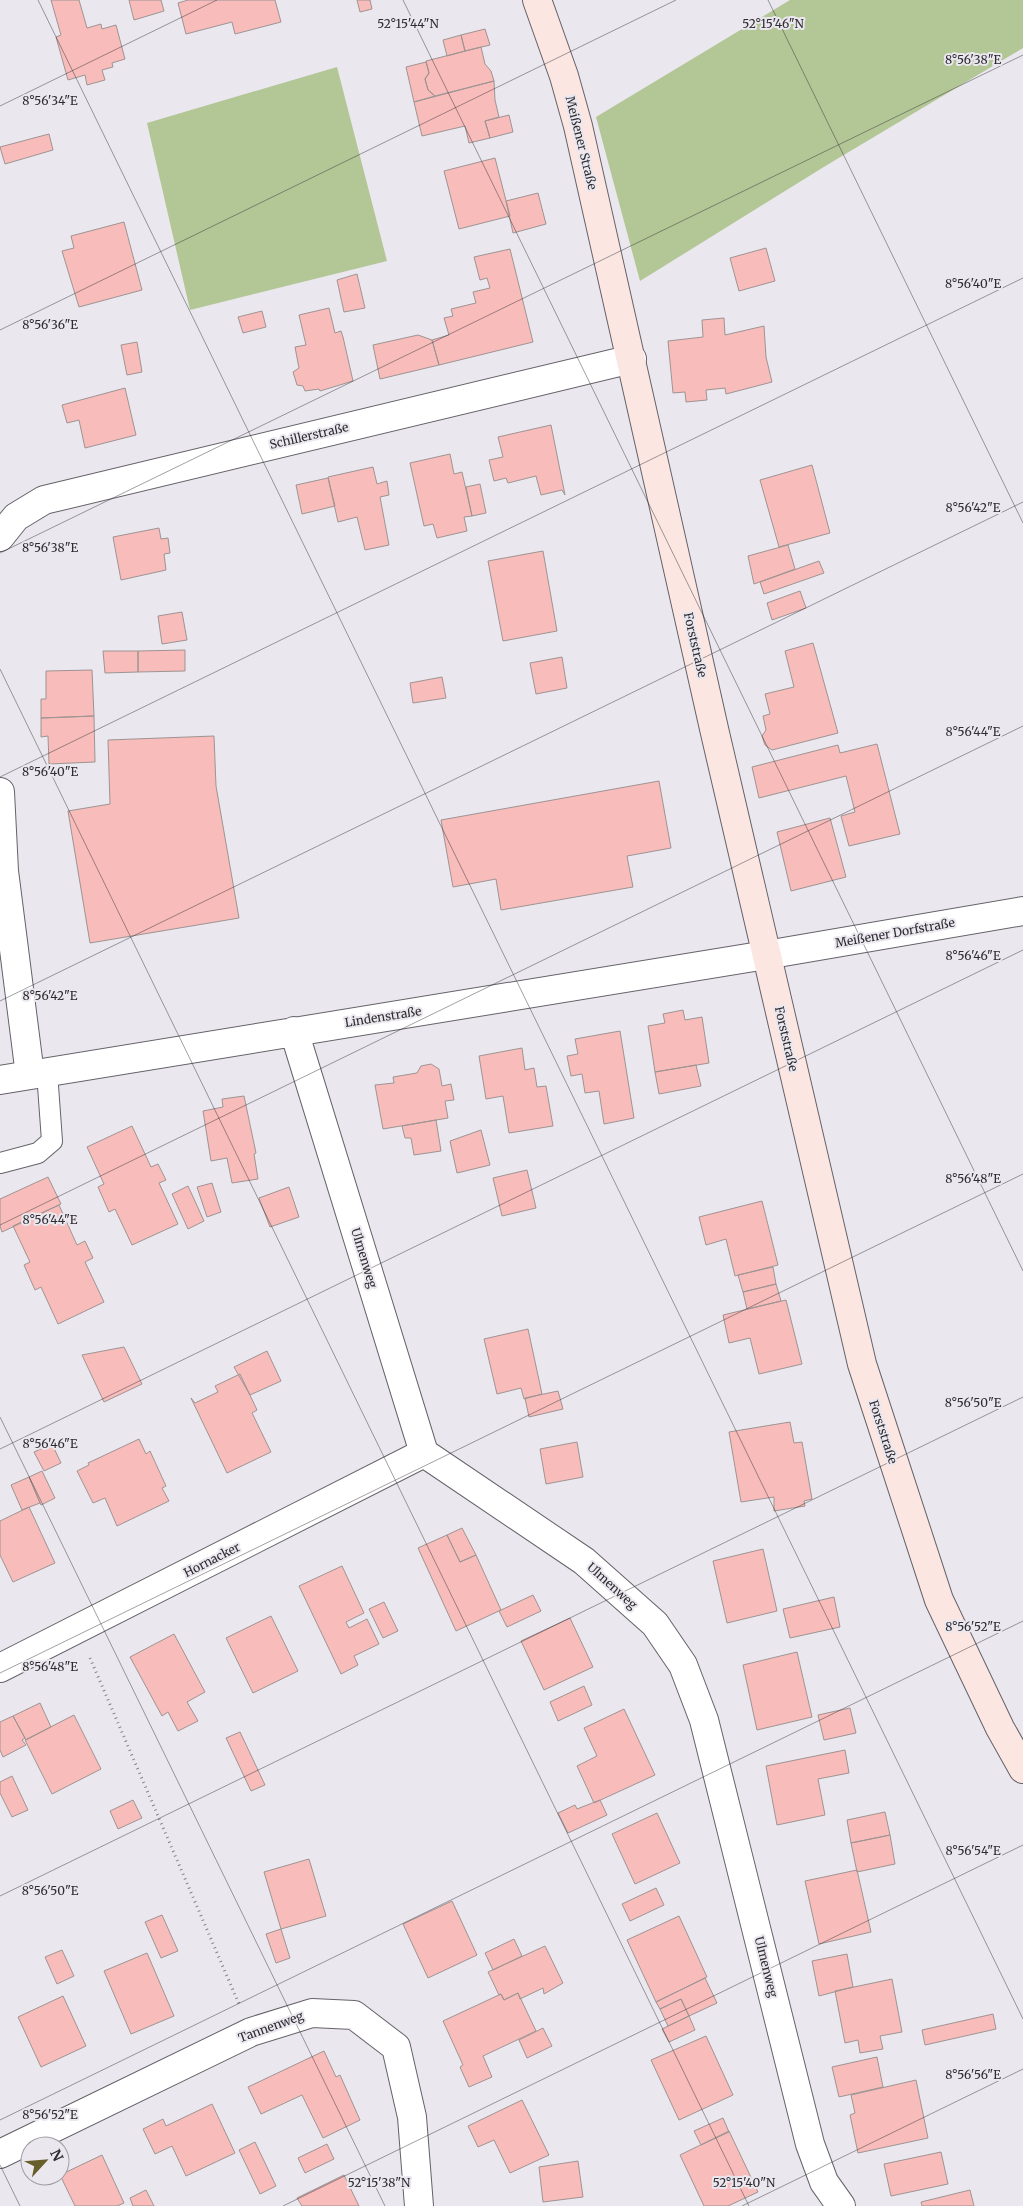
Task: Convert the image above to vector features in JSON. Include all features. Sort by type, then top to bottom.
[{"type":"street","name":"Meißener Straße","points":[[537,0],[564,76],[578,126],[615,288]]},
{"type":"street","name":"Forststraße","points":[[615,288],[766,955],[862,1364],[877,1416],[939,1600],[1000,1728],[1023,1769]]},
{"type":"street","name":"Schillerstraße","points":[[0,537],[16,517],[44,500],[632,359]]},
{"type":"street","points":[[0,792],[4,871],[39,1074]]},
{"type":"street","name":"Meißener Dorfstraße","points":[[766,955],[1023,910]]},
{"type":"street","name":"Lindenstraße","points":[[0,1080],[766,955]]},
{"type":"street","name":"Ulmenweg","points":[[294,1031],[424,1453],[584,1561],[655,1624],[683,1665],[704,1720],[810,2144],[824,2182],[841,2206]]},
{"type":"street","name":"Hornacker","points":[[0,1668],[424,1453]]},
{"type":"street","name":"Tannenweg","points":[[0,2154],[251,2032],[312,2013],[354,2015],[396,2047],[412,2116],[418,2206]]},
{"type":"lane","points":[[0,1162],[38,1153],[52,1141],[39,1074]]},
{"type":"path","points":[[77,1629],[251,2032]]},
{"type":"green space","points":[[790,0],[1023,0],[1023,48],[827,165],[640,281],[596,117]]},
{"type":"green space","points":[[337,67],[387,261],[190,310],[147,123]]},
{"type":"building","points":[[51,0],[79,0],[87,28],[101,24],[102,29],[116,25],[125,59],[112,63],[113,67],[102,70],[105,80],[87,85],[85,75],[68,80],[56,37],[61,35]]},
{"type":"building","points":[[129,0],[161,0],[164,11],[134,20]]},
{"type":"building","points":[[188,0],[275,0],[281,22],[235,34],[232,22],[186,34],[178,3]]},
{"type":"building","points":[[357,0],[370,0],[372,9],[360,12]]},
{"type":"building","points":[[485,29],[490,45],[465,51],[461,35]]},
{"type":"building","points":[[461,35],[465,51],[447,56],[443,40]]},
{"type":"building","points":[[481,47],[485,64],[491,71],[494,81],[435,96],[428,90],[425,79],[429,73],[426,61]]},
{"type":"building","points":[[426,62],[429,73],[425,79],[428,90],[435,96],[414,102],[406,67]]},
{"type":"building","points":[[494,81],[495,100],[499,117],[485,121],[490,138],[469,143],[465,126],[422,136],[414,102]]},
{"type":"building","points":[[509,115],[513,132],[490,138],[485,121]]},
{"type":"building","points":[[49,134],[53,150],[5,164],[0,147]]},
{"type":"building","points":[[495,158],[510,216],[459,229],[444,171]]},
{"type":"building","points":[[538,193],[546,224],[513,233],[506,201]]},
{"type":"building","points":[[124,222],[142,290],[79,307],[62,251],[74,248],[71,236]]},
{"type":"building","points":[[766,248],[775,281],[739,291],[730,258]]},
{"type":"building","points":[[510,249],[533,342],[439,365],[432,340],[449,335],[444,318],[453,316],[451,309],[476,303],[473,292],[490,288],[487,278],[480,280],[474,257]]},
{"type":"building","points":[[357,274],[365,308],[344,312],[337,280]]},
{"type":"building","points":[[329,308],[335,333],[341,331],[343,337],[353,381],[320,391],[319,389],[305,391],[303,386],[297,385],[293,372],[299,368],[295,347],[306,345],[299,315]]},
{"type":"building","points":[[262,311],[266,327],[243,333],[238,317]]},
{"type":"building","points":[[724,318],[725,335],[764,326],[766,357],[772,382],[726,394],[725,388],[706,390],[707,400],[686,402],[685,392],[673,393],[668,341],[703,337],[702,320]]},
{"type":"building","points":[[418,335],[432,340],[439,365],[380,379],[373,345]]},
{"type":"building","points":[[137,342],[142,372],[127,375],[121,345]]},
{"type":"building","points":[[125,388],[136,435],[85,448],[79,420],[67,423],[62,405]]},
{"type":"building","points":[[551,425],[565,495],[562,490],[541,495],[536,476],[508,483],[506,478],[494,481],[489,460],[503,457],[498,437]]},
{"type":"building","points":[[450,454],[454,474],[462,472],[472,516],[464,517],[467,531],[437,538],[433,524],[424,526],[410,463]]},
{"type":"building","points":[[812,465],[830,533],[779,547],[760,480]]},
{"type":"building","points":[[373,467],[377,484],[387,481],[389,495],[380,497],[389,545],[365,550],[357,517],[338,522],[328,477]]},
{"type":"building","points":[[328,478],[335,506],[302,514],[296,485]]},
{"type":"building","points":[[480,484],[486,513],[472,516],[466,487]]},
{"type":"building","points":[[159,528],[161,539],[168,538],[170,553],[164,554],[166,570],[121,580],[113,537]]},
{"type":"building","points":[[788,545],[795,569],[754,584],[748,556]]},
{"type":"building","points":[[543,551],[557,631],[503,641],[488,561]]},
{"type":"building","points":[[819,561],[824,573],[764,594],[760,582]]},
{"type":"building","points":[[800,591],[806,608],[772,620],[767,603]]},
{"type":"building","points":[[182,612],[187,640],[162,644],[158,616]]},
{"type":"building","points":[[813,643],[838,733],[772,750],[765,745],[762,736],[766,730],[763,716],[770,714],[765,694],[794,687],[785,651]]},
{"type":"building","points":[[185,650],[185,671],[138,672],[138,651]]},
{"type":"building","points":[[103,651],[138,651],[138,672],[105,673]]},
{"type":"building","points":[[562,657],[567,688],[536,694],[530,663]]},
{"type":"building","points":[[92,670],[94,716],[41,718],[41,699],[46,699],[46,671]]},
{"type":"building","points":[[442,677],[446,698],[413,703],[410,683]]},
{"type":"building","points":[[94,716],[95,762],[49,764],[48,736],[41,737],[41,718]]},
{"type":"building","points":[[214,736],[216,786],[239,918],[90,943],[68,811],[110,804],[108,740]]},
{"type":"building","points":[[877,744],[900,834],[849,846],[841,816],[855,812],[846,776],[759,798],[752,767],[838,745],[840,753]]},
{"type":"building","points":[[659,781],[671,848],[627,856],[633,887],[501,910],[496,879],[453,887],[441,820]]},
{"type":"building","points":[[830,818],[846,877],[791,891],[777,832]]},
{"type":"building","points":[[683,1010],[685,1020],[702,1017],[709,1063],[655,1072],[648,1026],[665,1023],[663,1014]]},
{"type":"building","points":[[620,1031],[634,1118],[604,1124],[599,1091],[585,1093],[582,1074],[571,1076],[567,1056],[578,1054],[575,1039]]},
{"type":"building","points":[[522,1048],[525,1070],[534,1068],[537,1087],[546,1086],[553,1126],[509,1133],[503,1096],[486,1099],[479,1056]]},
{"type":"building","points":[[431,1064],[439,1069],[442,1086],[451,1084],[454,1100],[445,1101],[448,1118],[383,1129],[375,1085],[394,1083],[393,1077],[417,1073],[421,1066]]},
{"type":"building","points":[[696,1065],[701,1086],[659,1094],[655,1072]]},
{"type":"building","points":[[244,1096],[256,1153],[254,1154],[258,1179],[232,1183],[227,1158],[211,1161],[203,1111],[223,1107],[222,1099]]},
{"type":"building","points":[[436,1120],[441,1151],[414,1155],[411,1138],[405,1138],[402,1126]]},
{"type":"building","points":[[132,1126],[151,1167],[158,1164],[166,1180],[159,1183],[178,1224],[132,1245],[115,1209],[109,1212],[98,1187],[104,1184],[87,1147]]},
{"type":"building","points":[[481,1130],[490,1165],[457,1173],[450,1141]]},
{"type":"building","points":[[527,1170],[536,1208],[502,1216],[493,1178]]},
{"type":"building","points":[[48,1177],[61,1204],[2,1232],[0,1226],[0,1199]]},
{"type":"building","points":[[212,1183],[221,1212],[207,1217],[197,1187]]},
{"type":"building","points":[[188,1186],[204,1221],[188,1229],[172,1194]]},
{"type":"building","points":[[289,1187],[299,1217],[270,1227],[259,1198]]},
{"type":"building","points":[[762,1201],[778,1265],[735,1276],[726,1239],[706,1245],[699,1217]]},
{"type":"building","points":[[59,1205],[77,1245],[85,1241],[93,1258],[85,1262],[104,1302],[58,1324],[41,1287],[35,1290],[24,1265],[30,1262],[13,1226]]},
{"type":"building","points":[[773,1267],[776,1284],[743,1292],[738,1275]]},
{"type":"building","points":[[776,1284],[781,1301],[747,1309],[743,1292]]},
{"type":"building","points":[[786,1300],[802,1364],[759,1374],[750,1338],[729,1343],[723,1315]]},
{"type":"building","points":[[528,1329],[542,1394],[524,1399],[521,1388],[497,1394],[484,1339]]},
{"type":"building","points":[[124,1347],[142,1384],[104,1402],[82,1355]]},
{"type":"building","points":[[267,1351],[281,1381],[250,1395],[234,1367]]},
{"type":"building","points":[[240,1374],[257,1410],[252,1413],[271,1452],[227,1473],[191,1398],[195,1403],[218,1392],[215,1386]]},
{"type":"building","points":[[558,1391],[563,1409],[529,1417],[525,1398]]},
{"type":"building","points":[[790,1422],[794,1443],[802,1442],[812,1499],[804,1501],[805,1506],[774,1511],[774,1497],[741,1502],[729,1432]]},
{"type":"building","points":[[139,1439],[146,1454],[150,1451],[166,1486],[162,1488],[169,1501],[117,1526],[105,1498],[93,1503],[77,1471],[89,1465],[88,1463]]},
{"type":"building","points":[[577,1442],[583,1477],[546,1484],[540,1449]]},
{"type":"building","points":[[52,1444],[61,1463],[44,1471],[34,1452]]},
{"type":"building","points":[[42,1471],[55,1498],[41,1505],[29,1477]]},
{"type":"building","points":[[29,1477],[40,1503],[22,1510],[11,1485]]},
{"type":"building","points":[[29,1507],[55,1563],[13,1582],[0,1555],[0,1521]]},
{"type":"building","points":[[462,1528],[476,1555],[460,1562],[447,1535]]},
{"type":"building","points":[[447,1535],[460,1562],[476,1555],[501,1610],[456,1631],[418,1548]]},
{"type":"building","points":[[763,1549],[777,1611],[727,1623],[713,1561]]},
{"type":"building","points":[[342,1566],[364,1613],[346,1622],[349,1628],[367,1619],[379,1644],[354,1656],[358,1665],[341,1674],[299,1586]]},
{"type":"building","points":[[533,1595],[541,1611],[507,1627],[499,1611]]},
{"type":"building","points":[[834,1597],[840,1627],[790,1638],[783,1609]]},
{"type":"building","points":[[384,1602],[398,1631],[383,1638],[369,1609]]},
{"type":"building","points":[[271,1616],[298,1671],[253,1693],[226,1638]]},
{"type":"building","points":[[570,1618],[593,1667],[544,1690],[521,1641]]},
{"type":"building","points":[[174,1634],[205,1692],[187,1702],[198,1721],[178,1731],[168,1712],[162,1716],[130,1657]]},
{"type":"building","points":[[797,1652],[812,1717],[757,1730],[743,1665]]},
{"type":"building","points":[[584,1686],[592,1705],[558,1721],[550,1702]]},
{"type":"building","points":[[40,1703],[51,1727],[26,1740],[13,1716]]},
{"type":"building","points":[[850,1708],[856,1733],[824,1740],[818,1715]]},
{"type":"building","points":[[624,1709],[655,1775],[594,1803],[577,1766],[597,1756],[584,1728]]},
{"type":"building","points":[[74,1715],[101,1769],[52,1794],[25,1740]]},
{"type":"building","points":[[13,1716],[25,1738],[22,1740],[26,1745],[3,1757],[0,1750],[0,1722]]},
{"type":"building","points":[[240,1732],[265,1785],[251,1791],[226,1738]]},
{"type":"building","points":[[845,1750],[849,1773],[818,1779],[825,1815],[777,1825],[766,1766]]},
{"type":"building","points":[[12,1776],[28,1810],[12,1817],[0,1793],[0,1782]]},
{"type":"building","points":[[133,1800],[142,1818],[118,1829],[110,1811]]},
{"type":"building","points":[[600,1800],[607,1815],[568,1833],[558,1813],[575,1805],[577,1809]]},
{"type":"building","points":[[885,1812],[890,1835],[851,1843],[847,1820]]},
{"type":"building","points":[[657,1813],[680,1863],[635,1884],[612,1834]]},
{"type":"building","points":[[890,1835],[895,1864],[857,1872],[851,1843]]},
{"type":"building","points":[[309,1859],[326,1916],[281,1929],[264,1872]]},
{"type":"building","points":[[857,1870],[871,1932],[819,1944],[805,1881]]},
{"type":"building","points":[[656,1888],[664,1905],[630,1921],[622,1904]]},
{"type":"building","points":[[452,1901],[477,1955],[428,1978],[403,1924]]},
{"type":"building","points":[[162,1915],[178,1951],[161,1958],[145,1922]]},
{"type":"building","points":[[679,1916],[707,1977],[656,2002],[627,1940]]},
{"type":"building","points":[[281,1929],[290,1958],[276,1963],[266,1934]]},
{"type":"building","points":[[514,1939],[522,1956],[493,1970],[485,1953]]},
{"type":"building","points":[[545,1946],[563,1983],[544,1994],[543,1988],[520,1999],[518,1993],[504,2000],[501,1994],[499,1995],[488,1972]]},
{"type":"building","points":[[62,1950],[74,1976],[57,1984],[45,1957]]},
{"type":"building","points":[[147,1953],[174,2016],[131,2034],[104,1971]]},
{"type":"building","points":[[847,1954],[853,1987],[819,1996],[812,1961]]},
{"type":"building","points":[[705,1978],[717,2003],[689,2016],[681,1999],[660,2009],[656,2002]]},
{"type":"building","points":[[892,1979],[902,2032],[880,2036],[883,2049],[860,2053],[858,2040],[845,2043],[835,1991]]},
{"type":"building","points":[[518,1993],[536,2031],[483,2056],[492,2077],[469,2087],[460,2067],[463,2065],[443,2021],[501,1994],[504,2000]]},
{"type":"building","points":[[63,1996],[86,2046],[41,2067],[18,2017]]},
{"type":"building","points":[[681,1999],[689,2016],[668,2026],[660,2009]]},
{"type":"building","points":[[993,2014],[996,2029],[925,2045],[922,2030]]},
{"type":"building","points":[[689,2016],[695,2030],[669,2042],[662,2029]]},
{"type":"building","points":[[543,2028],[552,2046],[527,2058],[519,2040]]},
{"type":"building","points":[[706,2036],[733,2095],[679,2120],[651,2060]]},
{"type":"building","points":[[324,2051],[336,2077],[340,2075],[360,2120],[323,2138],[302,2095],[261,2114],[248,2087]]},
{"type":"building","points":[[877,2057],[883,2087],[839,2097],[832,2067]]},
{"type":"building","points":[[916,2080],[928,2138],[858,2153],[850,2115],[855,2113],[851,2095]]},
{"type":"building","points":[[522,2100],[549,2155],[510,2173],[494,2140],[478,2147],[468,2126]]},
{"type":"building","points":[[212,2104],[235,2153],[186,2176],[172,2146],[155,2154],[143,2129],[163,2119],[166,2126]]},
{"type":"building","points":[[723,2118],[729,2132],[701,2145],[694,2131]]},
{"type":"building","points":[[729,2131],[758,2192],[728,2206],[704,2206],[680,2155]]},
{"type":"building","points":[[255,2142],[276,2186],[260,2194],[239,2150]]},
{"type":"building","points":[[327,2144],[334,2159],[305,2173],[298,2158]]},
{"type":"building","points":[[941,2152],[948,2184],[891,2196],[884,2164]]},
{"type":"building","points":[[102,2155],[124,2203],[117,2206],[75,2206],[65,2186],[70,2186],[70,2170]]},
{"type":"building","points":[[578,2161],[583,2197],[543,2202],[539,2167]]},
{"type":"building","points":[[344,2175],[359,2206],[302,2206],[297,2198]]},
{"type":"building","points":[[146,2190],[154,2206],[133,2206],[130,2198]]},
{"type":"building","points":[[970,2190],[974,2206],[922,2206],[921,2202]]}]
